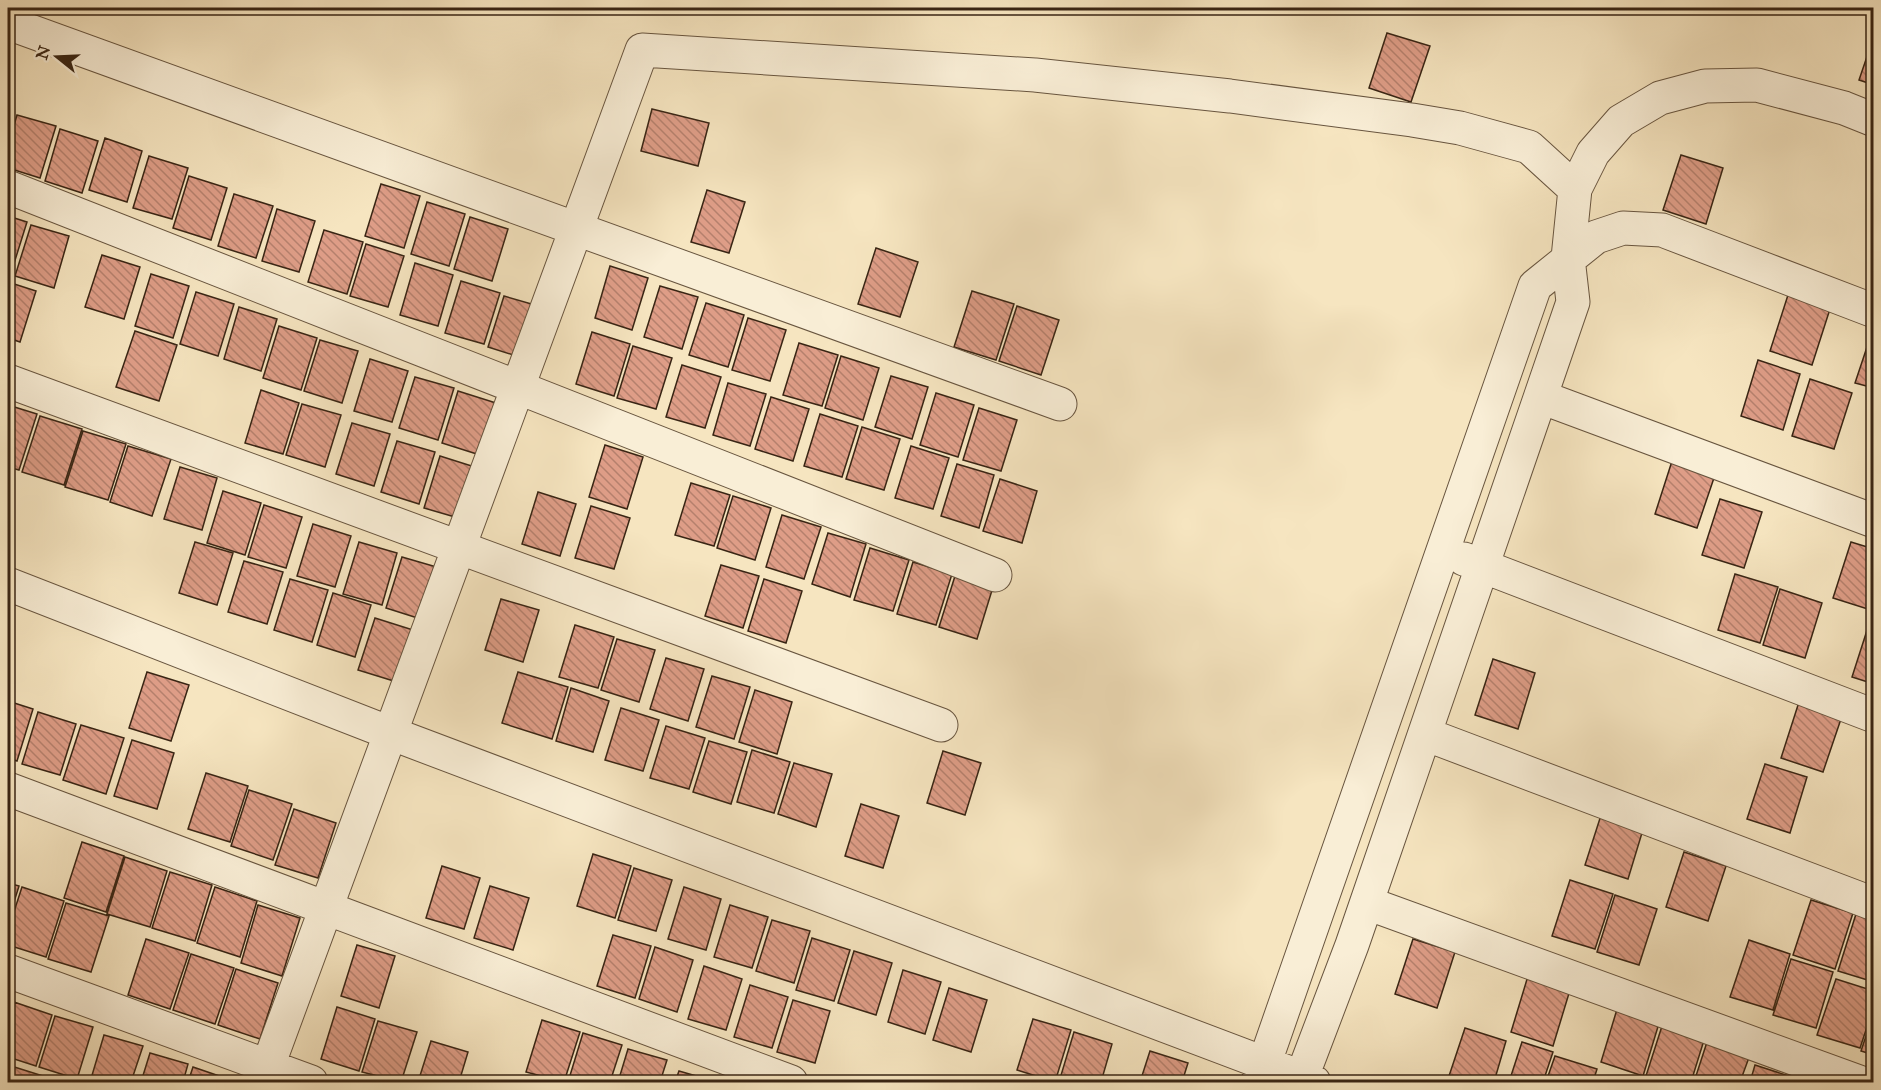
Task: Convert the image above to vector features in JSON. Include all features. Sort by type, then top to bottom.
[{"type":"street","points":[[8,23],[1060,404]]},
{"type":"street","points":[[265,1074],[642,50],[1035,75],[1230,96],[1412,120],[1460,128],[1529,147],[1575,189]]},
{"type":"street","points":[[8,584],[1262,1074],[1305,1081],[1573,302],[1568,258],[1575,189],[1593,153],[1621,121],[1660,98],[1706,86],[1757,85],[1845,108],[1874,120]]},
{"type":"street","points":[[8,187],[996,575]]},
{"type":"street","points":[[1262,1074],[1535,286],[1596,237],[1623,228],[1662,230],[1874,311]]},
{"type":"street","points":[[8,381],[941,725]]},
{"type":"street","points":[[1540,397],[1874,521]]},
{"type":"street","points":[[1470,472],[1510,487]]},
{"type":"street","points":[[1442,551],[1874,716]]},
{"type":"street","points":[[1425,734],[1874,904]]},
{"type":"street","points":[[8,789],[791,1083]]},
{"type":"street","points":[[1367,903],[1859,1083]]},
{"type":"street","points":[[8,971],[265,1074],[311,1083]]},
{"type":"building","points":[[1387,33],[1430,46],[1411,102],[1369,88]]},
{"type":"building","points":[[1874,36],[1874,85],[1859,80]]},
{"type":"building","points":[[652,109],[709,123],[698,166],[641,151]]},
{"type":"building","points":[[17,115],[56,126],[40,178],[8,168],[8,146]]},
{"type":"building","points":[[60,129],[98,141],[82,193],[45,181]]},
{"type":"building","points":[[105,138],[142,151],[127,202],[89,190]]},
{"type":"building","points":[[1681,155],[1723,168],[1706,224],[1663,210]]},
{"type":"building","points":[[149,156],[188,168],[172,219],[133,208]]},
{"type":"building","points":[[189,176],[227,188],[211,240],[173,228]]},
{"type":"building","points":[[381,184],[420,196],[404,248],[365,236]]},
{"type":"building","points":[[707,190],[745,202],[729,253],[691,242]]},
{"type":"building","points":[[234,194],[273,206],[256,258],[218,246]]},
{"type":"building","points":[[427,202],[465,214],[449,266],[411,254]]},
{"type":"building","points":[[277,209],[315,221],[299,272],[262,261]]},
{"type":"building","points":[[8,216],[27,222],[11,273],[8,272]]},
{"type":"building","points":[[470,217],[508,229],[492,281],[454,269]]},
{"type":"building","points":[[31,225],[69,236],[54,288],[15,276]]},
{"type":"building","points":[[324,230],[363,242],[347,294],[308,282]]},
{"type":"building","points":[[366,244],[404,256],[388,307],[350,296]]},
{"type":"building","points":[[876,248],[918,262],[900,317],[858,304]]},
{"type":"building","points":[[102,255],[140,267],[124,319],[85,307]]},
{"type":"building","points":[[415,263],[453,275],[438,326],[400,315]]},
{"type":"building","points":[[610,266],[648,278],[632,330],[595,318]]},
{"type":"building","points":[[151,274],[189,286],[173,338],[135,326]]},
{"type":"building","points":[[461,281],[500,293],[484,344],[445,333]]},
{"type":"building","points":[[8,282],[36,291],[20,342],[8,338]]},
{"type":"building","points":[[660,286],[698,297],[682,349],[644,337]]},
{"type":"building","points":[[972,291],[1014,304],[996,360],[954,347]]},
{"type":"building","points":[[196,292],[234,304],[218,356],[180,344]]},
{"type":"building","points":[[1788,295],[1830,309],[1812,365],[1770,351]]},
{"type":"building","points":[[504,296],[542,307],[526,359],[488,347]]},
{"type":"building","points":[[706,303],[744,315],[728,367],[689,355]]},
{"type":"building","points":[[1017,306],[1059,320],[1041,375],[999,361]]},
{"type":"building","points":[[239,307],[277,319],[261,371],[224,359]]},
{"type":"building","points":[[748,318],[786,330],[770,381],[732,370]]},
{"type":"building","points":[[279,326],[317,338],[301,390],[263,378]]},
{"type":"building","points":[[1874,326],[1874,388],[1855,383]]},
{"type":"building","points":[[135,331],[177,345],[159,401],[116,387]]},
{"type":"building","points":[[592,332],[630,344],[614,396],[576,384]]},
{"type":"building","points":[[320,340],[358,351],[342,403],[304,391]]},
{"type":"building","points":[[799,343],[838,355],[822,406],[783,395]]},
{"type":"building","points":[[633,346],[672,358],[656,409],[617,398]]},
{"type":"building","points":[[841,356],[879,368],[863,420],[825,408]]},
{"type":"building","points":[[370,359],[408,371],[392,422],[354,411]]},
{"type":"building","points":[[1758,360],[1800,374],[1783,430],[1741,416]]},
{"type":"building","points":[[682,365],[721,377],[705,428],[666,417]]},
{"type":"building","points":[[891,376],[928,387],[912,439],[875,427]]},
{"type":"building","points":[[415,377],[454,388],[438,440],[399,428]]},
{"type":"building","points":[[1810,379],[1852,393],[1834,449],[1792,436]]},
{"type":"building","points":[[728,383],[766,394],[750,446],[713,435]]},
{"type":"building","points":[[261,390],[299,403],[283,454],[245,443]]},
{"type":"building","points":[[458,391],[496,403],[480,455],[442,443]]},
{"type":"building","points":[[936,393],[974,405],[958,457],[920,445]]},
{"type":"building","points":[[771,397],[809,409],[793,461],[755,449]]},
{"type":"building","points":[[302,404],[341,415],[325,467],[286,455]]},
{"type":"building","points":[[8,405],[37,414],[19,470],[8,467]]},
{"type":"building","points":[[979,408],[1017,420],[1001,471],[963,460]]},
{"type":"building","points":[[820,414],[858,426],[842,477],[804,466]]},
{"type":"building","points":[[40,416],[82,429],[64,485],[22,472]]},
{"type":"building","points":[[352,423],[390,434],[374,486],[336,474]]},
{"type":"building","points":[[862,427],[900,439],[884,490],[846,479]]},
{"type":"building","points":[[83,431],[126,444],[108,500],[65,487]]},
{"type":"building","points":[[397,441],[435,452],[419,504],[381,492]]},
{"type":"building","points":[[605,445],[643,457],[627,509],[589,497]]},
{"type":"building","points":[[128,446],[171,459],[152,516],[110,502]]},
{"type":"building","points":[[911,446],[949,458],[933,509],[895,498]]},
{"type":"building","points":[[440,456],[478,468],[462,519],[424,508]]},
{"type":"building","points":[[1673,458],[1716,472],[1697,528],[1655,514]]},
{"type":"building","points":[[957,464],[994,475],[979,528],[941,516]]},
{"type":"building","points":[[180,467],[217,478],[202,530],[164,519]]},
{"type":"building","points":[[1000,479],[1037,491],[1022,543],[983,531]]},
{"type":"building","points":[[691,483],[730,495],[714,546],[675,535]]},
{"type":"building","points":[[223,491],[261,503],[245,555],[207,543]]},
{"type":"building","points":[[538,492],[576,504],[560,556],[522,544]]},
{"type":"building","points":[[733,496],[771,508],[755,560],[717,548]]},
{"type":"building","points":[[1720,499],[1762,512],[1744,568],[1702,555]]},
{"type":"building","points":[[264,505],[302,517],[286,568],[248,557]]},
{"type":"building","points":[[591,506],[630,518],[614,569],[575,558]]},
{"type":"building","points":[[782,515],[821,527],[804,579],[766,567]]},
{"type":"building","points":[[313,524],[351,536],[335,587],[297,576]]},
{"type":"building","points":[[828,533],[866,544],[850,597],[812,584]]},
{"type":"building","points":[[195,542],[233,553],[217,605],[179,593]]},
{"type":"building","points":[[359,542],[397,553],[382,605],[343,594]]},
{"type":"building","points":[[1851,542],[1874,549],[1874,611],[1833,598]]},
{"type":"building","points":[[870,548],[909,560],[893,611],[854,600]]},
{"type":"building","points":[[402,557],[440,568],[424,620],[386,608]]},
{"type":"building","points":[[244,561],[283,572],[267,624],[228,612]]},
{"type":"building","points":[[913,562],[952,574],[936,625],[897,614]]},
{"type":"building","points":[[721,565],[759,576],[743,628],[705,616]]},
{"type":"building","points":[[1735,574],[1778,587],[1760,643],[1718,630]]},
{"type":"building","points":[[955,576],[993,587],[977,639],[939,627]]},
{"type":"building","points":[[290,579],[328,590],[312,642],[274,630]]},
{"type":"building","points":[[764,579],[802,591],[786,643],[748,631]]},
{"type":"building","points":[[1780,589],[1822,603],[1805,658],[1763,645]]},
{"type":"building","points":[[333,593],[371,605],[355,657],[317,645]]},
{"type":"building","points":[[501,599],[539,610],[523,662],[485,650]]},
{"type":"building","points":[[375,618],[413,630],[397,682],[358,670]]},
{"type":"building","points":[[8,619],[13,621],[8,639]]},
{"type":"building","points":[[1870,621],[1874,622],[1874,684],[1852,677]]},
{"type":"building","points":[[575,625],[614,637],[598,688],[559,677]]},
{"type":"building","points":[[617,639],[655,650],[639,702],[601,690]]},
{"type":"building","points":[[666,658],[704,669],[688,721],[650,709]]},
{"type":"building","points":[[1493,659],[1535,673],[1518,729],[1475,715]]},
{"type":"building","points":[[147,672],[189,685],[171,741],[129,728]]},
{"type":"building","points":[[518,672],[568,687],[552,739],[502,723]]},
{"type":"building","points":[[712,676],[750,687],[734,739],[696,727]]},
{"type":"building","points":[[571,688],[609,701],[593,752],[556,741]]},
{"type":"building","points":[[755,690],[792,702],[777,754],[739,742]]},
{"type":"building","points":[[8,701],[33,709],[17,761],[8,758]]},
{"type":"building","points":[[1799,702],[1842,716],[1823,772],[1781,758]]},
{"type":"building","points":[[621,708],[659,720],[643,771],[605,760]]},
{"type":"building","points":[[38,712],[76,724],[60,775],[22,764]]},
{"type":"building","points":[[81,725],[124,738],[106,794],[63,780]]},
{"type":"building","points":[[666,726],[705,738],[689,789],[650,778]]},
{"type":"building","points":[[132,740],[174,753],[157,809],[114,796]]},
{"type":"building","points":[[709,741],[747,752],[731,804],[693,792]]},
{"type":"building","points":[[752,750],[790,762],[774,813],[737,802]]},
{"type":"building","points":[[943,751],[981,763],[965,815],[927,803]]},
{"type":"building","points":[[794,763],[832,774],[816,827],[778,814]]},
{"type":"building","points":[[1765,764],[1807,777],[1790,833],[1747,819]]},
{"type":"building","points":[[206,773],[248,786],[230,842],[188,829]]},
{"type":"building","points":[[249,790],[292,804],[273,860],[231,846]]},
{"type":"building","points":[[861,804],[899,816],[883,868],[845,856]]},
{"type":"building","points":[[294,809],[336,823],[318,878],[275,865]]},
{"type":"building","points":[[1603,809],[1645,823],[1628,879],[1585,865]]},
{"type":"building","points":[[82,842],[124,856],[106,912],[64,898]]},
{"type":"building","points":[[1684,852],[1726,866],[1708,921],[1666,907]]},
{"type":"building","points":[[593,854],[631,866],[615,918],[577,906]]},
{"type":"building","points":[[125,857],[167,871],[150,927],[107,914]]},
{"type":"building","points":[[442,866],[480,878],[464,929],[426,918]]},
{"type":"building","points":[[634,868],[672,880],[656,931],[618,920]]},
{"type":"building","points":[[170,872],[212,885],[195,941],[152,928]]},
{"type":"building","points":[[1570,880],[1613,894],[1595,949],[1552,936]]},
{"type":"building","points":[[8,883],[19,886],[8,921]]},
{"type":"building","points":[[490,886],[529,898],[513,950],[474,938]]},
{"type":"building","points":[[22,887],[64,901],[46,957],[8,945],[8,930]]},
{"type":"building","points":[[215,887],[257,901],[240,957],[197,943]]},
{"type":"building","points":[[684,887],[721,899],[706,950],[668,939]]},
{"type":"building","points":[[1615,895],[1657,909],[1639,965],[1597,952]]},
{"type":"building","points":[[1811,900],[1853,913],[1835,969],[1793,955]]},
{"type":"building","points":[[66,903],[109,916],[91,972],[48,959]]},
{"type":"building","points":[[258,905],[300,918],[282,976],[241,963]]},
{"type":"building","points":[[730,905],[768,917],[752,968],[714,957]]},
{"type":"building","points":[[1856,914],[1874,920],[1874,982],[1838,971]]},
{"type":"building","points":[[772,920],[810,931],[794,983],[756,971]]},
{"type":"building","points":[[613,935],[651,946],[635,998],[597,986]]},
{"type":"building","points":[[812,938],[850,950],[834,1001],[796,990]]},
{"type":"building","points":[[146,939],[189,953],[170,1009],[128,995]]},
{"type":"building","points":[[1413,939],[1455,952],[1437,1008],[1395,994]]},
{"type":"building","points":[[1749,940],[1790,954],[1773,1010],[1730,997]]},
{"type":"building","points":[[357,945],[395,956],[379,1008],[341,996]]},
{"type":"building","points":[[655,947],[693,960],[677,1012],[639,999]]},
{"type":"building","points":[[854,951],[892,963],[876,1015],[838,1003]]},
{"type":"building","points":[[191,954],[234,968],[215,1024],[173,1010]]},
{"type":"building","points":[[1791,959],[1833,972],[1816,1028],[1773,1015]]},
{"type":"building","points":[[704,966],[742,979],[726,1030],[688,1019]]},
{"type":"building","points":[[236,969],[278,983],[260,1039],[218,1025]]},
{"type":"building","points":[[903,970],[941,982],[925,1034],[888,1022]]},
{"type":"building","points":[[1528,976],[1570,990],[1553,1046],[1511,1032]]},
{"type":"building","points":[[1836,979],[1874,991],[1874,1006],[1860,1048],[1817,1035]]},
{"type":"building","points":[[750,985],[788,997],[772,1048],[734,1037]]},
{"type":"building","points":[[949,988],[987,1000],[971,1052],[933,1040]]},
{"type":"building","points":[[793,1000],[830,1011],[815,1063],[777,1052]]},
{"type":"building","points":[[14,1002],[52,1015],[36,1066],[8,1057],[8,1022]]},
{"type":"building","points":[[1618,1006],[1660,1020],[1643,1076],[1601,1062]]},
{"type":"building","points":[[337,1007],[375,1019],[359,1071],[321,1059]]},
{"type":"building","points":[[1874,1012],[1874,1055],[1861,1051]]},
{"type":"building","points":[[55,1016],[93,1027],[77,1079],[39,1067]]},
{"type":"building","points":[[1033,1019],[1071,1030],[1055,1082],[1017,1070]]},
{"type":"building","points":[[542,1020],[580,1032],[564,1082],[526,1072]]},
{"type":"building","points":[[378,1021],[417,1032],[401,1082],[362,1072]]},
{"type":"building","points":[[1663,1023],[1705,1037],[1691,1082],[1656,1082],[1645,1079]]},
{"type":"building","points":[[1465,1028],[1506,1041],[1494,1082],[1447,1082]]},
{"type":"building","points":[[1074,1032],[1112,1044],[1101,1082],[1059,1082]]},
{"type":"building","points":[[583,1033],[622,1045],[610,1082],[568,1082]]},
{"type":"building","points":[[104,1035],[143,1046],[131,1082],[90,1082]]},
{"type":"building","points":[[1708,1039],[1751,1052],[1740,1082],[1694,1082]]},
{"type":"building","points":[[431,1041],[468,1052],[459,1082],[418,1082]]},
{"type":"building","points":[[1522,1042],[1553,1052],[1543,1082],[1509,1082]]},
{"type":"building","points":[[628,1049],[667,1060],[660,1082],[618,1082]]},
{"type":"building","points":[[1150,1051],[1188,1063],[1182,1082],[1140,1082]]},
{"type":"building","points":[[150,1053],[188,1064],[183,1082],[141,1082]]},
{"type":"building","points":[[1555,1056],[1597,1069],[1593,1082],[1546,1082]]},
{"type":"building","points":[[8,1065],[43,1076],[41,1082],[8,1082]]},
{"type":"building","points":[[1755,1065],[1798,1079],[1797,1082],[1750,1082]]},
{"type":"building","points":[[193,1067],[231,1080],[230,1082],[188,1082]]},
{"type":"building","points":[[679,1071],[717,1082],[675,1082]]},
{"type":"building","points":[[1603,1077],[1619,1082],[1601,1082]]}]
